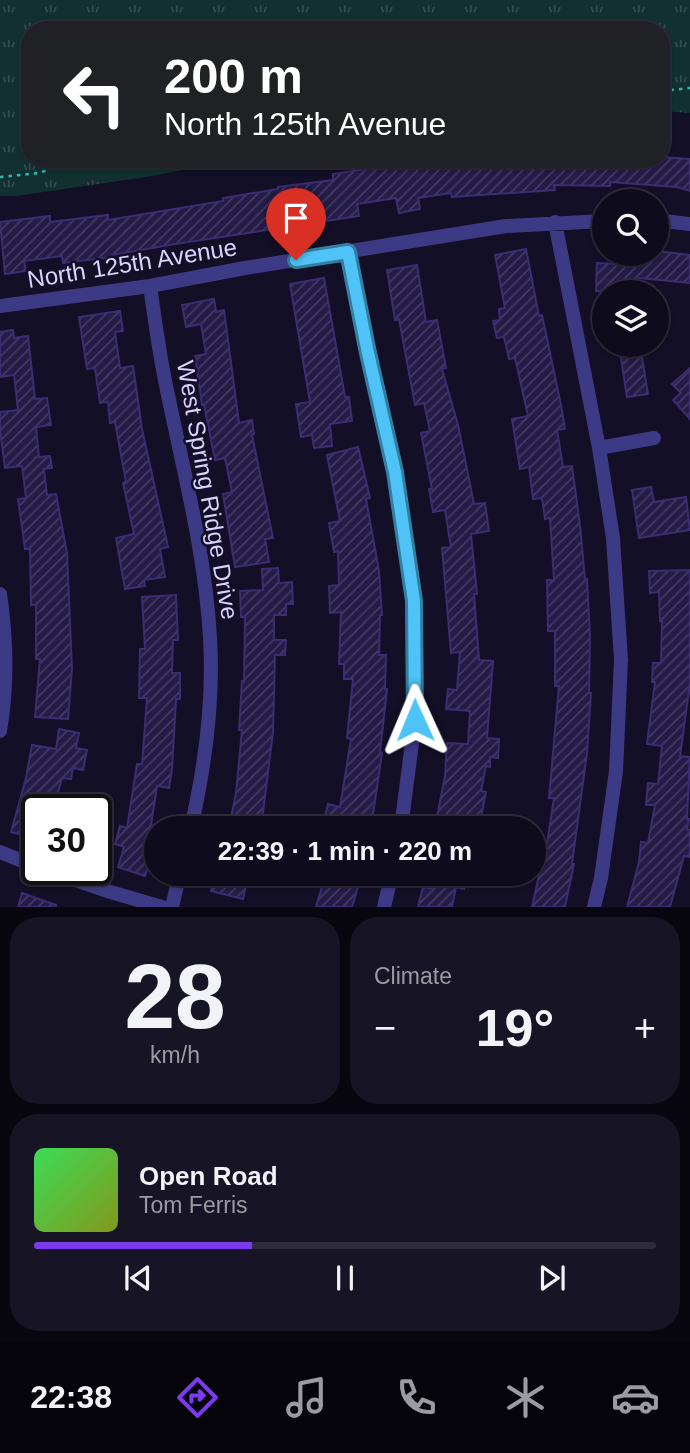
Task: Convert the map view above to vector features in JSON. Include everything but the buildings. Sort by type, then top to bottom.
[{"type":"street","name":"North 125th Avenue","points":[[0,306],[150,286],[506,226],[592,220]]},
{"type":"street","points":[[555,222],[599,448],[613,538],[621,660],[616,771],[601,878],[594,907]]},
{"type":"street","points":[[669,222],[690,224]]},
{"type":"street","points":[[348,252],[395,472],[414,601],[415,720],[403,816]]},
{"type":"street","name":"West Spring Ridge Drive","points":[[150,286],[163,370],[186,474],[201,560],[210,638],[210,700],[194,816]]},
{"type":"street","points":[[599,448],[654,438]]},
{"type":"street","points":[[0,594],[7,637],[5,706],[0,731]]},
{"type":"street","points":[[0,852],[21,861]]},
{"type":"street","points":[[93,885],[162,907]]},
{"type":"street","points":[[172,907],[177,886]]},
{"type":"street","points":[[384,907],[389,886]]},
{"type":"path","points":[[670,90],[690,88]]},
{"type":"path","points":[[0,177],[39,173],[54,168]]},
{"type":"green space","points":[[0,0],[690,0],[690,113],[670,112],[670,21],[21,21],[21,168],[192,168],[16,196],[0,196]]},
{"type":"route","points":[[296,260],[348,252],[395,472],[414,601],[415,720]]}]
